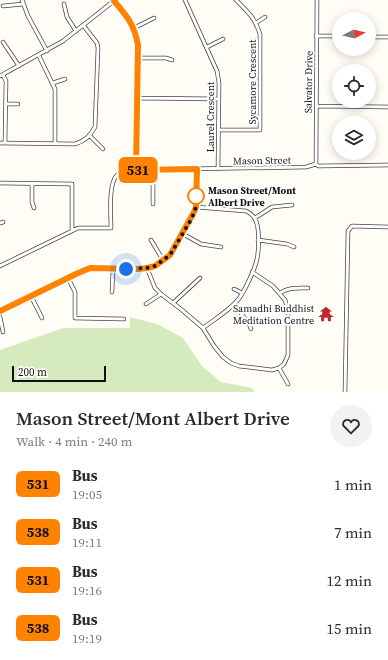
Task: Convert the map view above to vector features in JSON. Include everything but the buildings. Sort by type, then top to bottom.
[{"type":"street","points":[[22,0],[47,50]]},
{"type":"street","points":[[5,143],[6,81],[1,75],[39,56],[63,41],[115,0],[130,20],[134,28],[138,45],[136,170]]},
{"type":"street","name":"Laurel Crescent","points":[[185,0],[217,71],[219,99],[218,169]]},
{"type":"street","name":"Sycamore Crescent","points":[[218,130],[260,130],[260,34],[256,22],[236,0]]},
{"type":"street","name":"Salvator Drive","points":[[316,164],[317,0]]},
{"type":"street","points":[[3,6],[23,4]]},
{"type":"street","points":[[64,4],[67,17],[76,31]]},
{"type":"street","points":[[256,22],[265,17]]},
{"type":"street","points":[[134,28],[154,18]]},
{"type":"street","points":[[0,143],[75,144],[90,136],[96,127],[98,48],[84,25]]},
{"type":"street","points":[[316,36],[332,36]]},
{"type":"street","points":[[376,37],[388,37]]},
{"type":"street","points":[[207,47],[223,39]]},
{"type":"street","points":[[3,42],[19,66]]},
{"type":"street","points":[[39,56],[53,84],[56,95],[55,144]]},
{"type":"street","points":[[138,58],[166,58],[172,60]]},
{"type":"street","points":[[53,84],[65,79]]},
{"type":"street","points":[[137,98],[219,99]]},
{"type":"street","points":[[6,104],[18,104]]},
{"type":"street","points":[[316,106],[388,107]]},
{"type":"street","points":[[90,136],[103,149]]},
{"type":"street","name":"Mason Street","points":[[72,230],[78,228],[111,228],[112,188],[114,179],[120,172],[136,170],[306,167],[316,164],[318,166],[388,165]]},
{"type":"street","points":[[0,311],[90,268],[147,268],[155,266],[170,255],[192,218],[196,207],[197,169]]},
{"type":"street","points":[[153,170],[153,204]]},
{"type":"street","points":[[0,183],[72,184],[72,230],[0,266]]},
{"type":"street","points":[[32,184],[32,202],[34,208]]},
{"type":"street","points":[[255,218],[272,207],[292,205]]},
{"type":"street","points":[[196,207],[246,211],[252,214],[258,226],[257,260],[242,293],[226,312],[203,328]]},
{"type":"street","points":[[345,392],[348,231],[352,226],[388,227]]},
{"type":"street","points":[[183,234],[201,244],[221,247]]},
{"type":"street","points":[[151,240],[163,260]]},
{"type":"street","points":[[258,240],[288,244],[294,247]]},
{"type":"street","points":[[112,292],[113,268]]},
{"type":"street","points":[[147,268],[155,288],[203,328],[216,349],[223,357],[231,363],[239,366],[272,370],[279,368],[284,364],[288,355],[289,314],[285,300],[280,293],[273,286],[252,272]]},
{"type":"street","points":[[68,278],[75,292],[75,318],[124,319]]},
{"type":"street","points":[[173,303],[200,278]]},
{"type":"street","points":[[280,293],[285,289],[308,288]]},
{"type":"street","points":[[234,289],[242,293]]},
{"type":"street","points":[[146,304],[161,294]]},
{"type":"street","points":[[31,296],[42,318]]},
{"type":"street","points":[[234,304],[250,324],[251,329]]},
{"type":"street","points":[[0,317],[3,332]]},
{"type":"street","points":[[279,368],[288,384]]},
{"type":"green space","points":[[130,317],[157,324],[183,338],[202,366],[221,382],[252,388],[255,392],[0,392],[0,350],[63,328],[130,328]]},
{"type":"bus line","name":"531","points":[[0,311],[90,268],[138,269],[155,266],[170,255],[192,218],[196,207],[197,169],[136,170],[138,45],[134,28],[130,20],[114,1],[115,0]]},
{"type":"place","name":"Mason Street/Mont Albert Drive","points":[[196,196]]},
{"type":"place","name":"Samadhi Buddhist Meditation Centre","points":[[326,314]]},
{"type":"route","points":[[126,269],[138,269],[155,266],[170,255],[192,218],[196,207],[196,196]]}]
